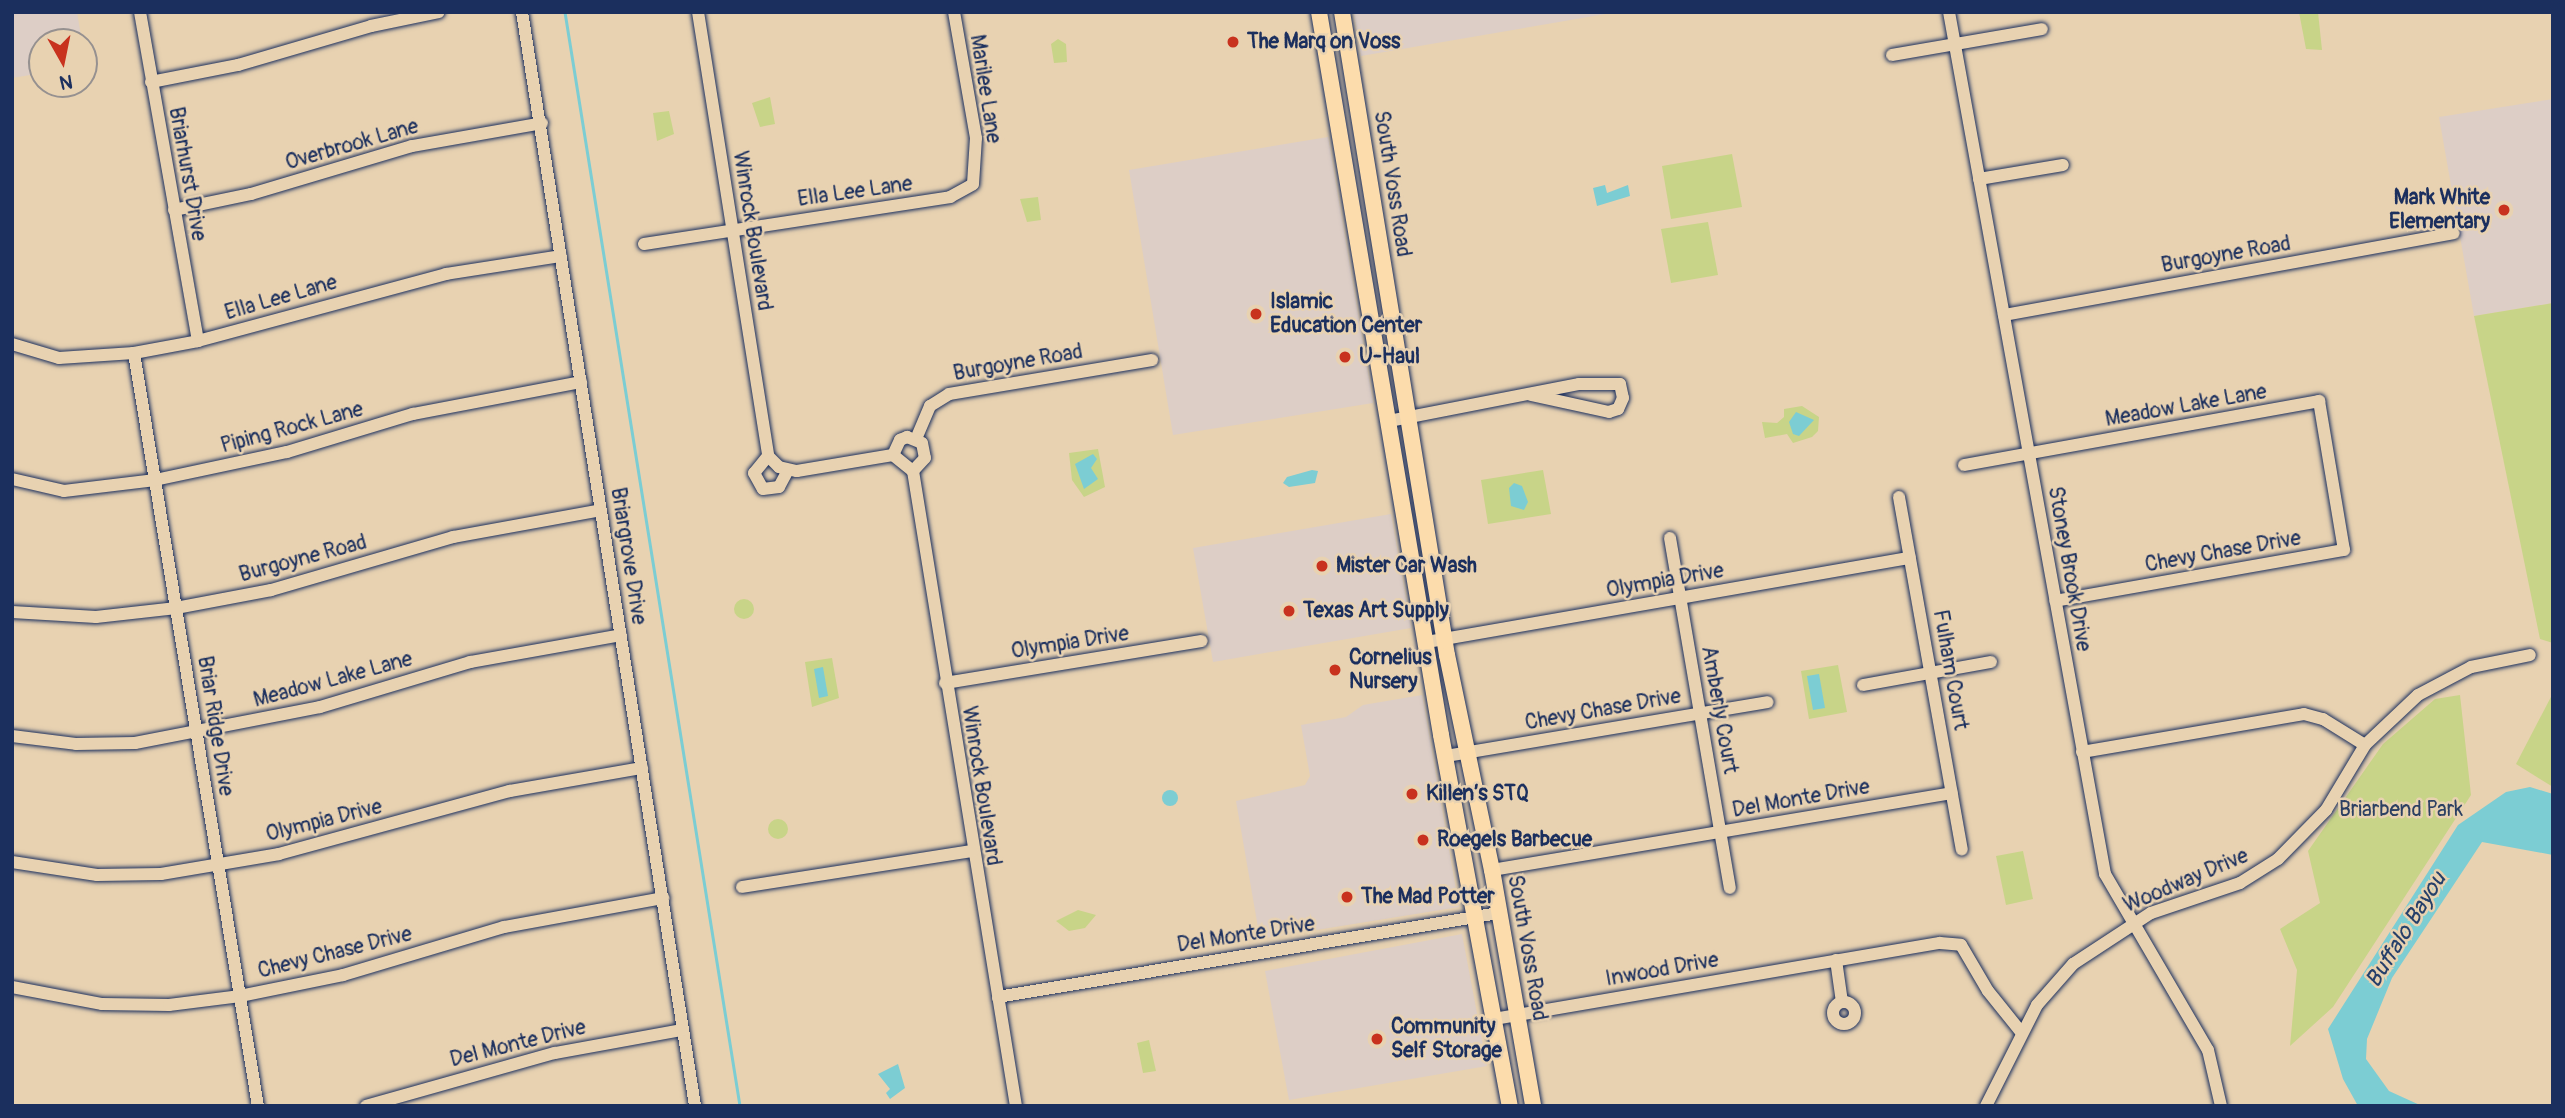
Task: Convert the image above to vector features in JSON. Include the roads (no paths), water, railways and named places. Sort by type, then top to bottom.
[{"type":"main road","name":"South Voss Road","points":[[1319,12],[1446,756],[1510,1106]]},
{"type":"main road","name":"South Voss Road","points":[[1342,12],[1464,754],[1492,870],[1533,1106]]},
{"type":"main road","points":[[1324,37],[1346,33]]},
{"type":"main road","points":[[1345,166],[1367,161]]},
{"type":"main road","points":[[1367,288],[1386,285]]},
{"type":"main road","points":[[1504,1075],[1527,1071]]},
{"type":"street","name":"Briarhurst Drive","points":[[140,12],[198,341]]},
{"type":"street","points":[[151,82],[238,65],[371,26],[439,12]]},
{"type":"street","name":"Briargrove Drive","points":[[522,12],[542,123],[695,1106]]},
{"type":"street","name":"Winrock Boulevard","points":[[698,12],[768,456],[754,473],[763,489],[779,487],[788,470],[893,455],[900,440],[916,439],[925,449],[925,458],[913,471],[972,851],[1016,1106]]},
{"type":"street","name":"Marilee Lane","points":[[954,12],[976,138],[975,172]]},
{"type":"street","name":"Stoney Brook Drive","points":[[1949,12],[2105,874],[2208,1050],[2221,1106]]},
{"type":"street","points":[[1892,55],[2042,29]]},
{"type":"street","name":"Overbrook Lane","points":[[174,211],[251,194],[412,146],[542,123]]},
{"type":"street","points":[[1979,179],[2063,165]]},
{"type":"street","name":"Ella Lee Lane","points":[[644,244],[950,197],[973,184],[975,172]]},
{"type":"street","name":"Burgoyne Road","points":[[2004,316],[2454,233]]},
{"type":"street","name":"Ella Lee Lane","points":[[12,344],[59,358],[134,353],[198,341],[385,288],[561,256]]},
{"type":"street","name":"Briar Ridge Drive","points":[[134,353],[258,1106]]},
{"type":"street","name":"Burgoyne Road","points":[[916,439],[930,406],[950,394],[1152,360]]},
{"type":"street","name":"Piping Rock Lane","points":[[12,479],[64,491],[155,480],[287,452],[413,414],[581,382]]},
{"type":"street","points":[[1389,421],[1579,384],[1620,384],[1623,402],[1614,411],[1531,395]]},
{"type":"street","name":"Meadow Lake Lane","points":[[1964,465],[2319,401],[2337,497]]},
{"type":"street","points":[[893,455],[913,471]]},
{"type":"street","points":[[768,456],[788,470]]},
{"type":"street","name":"Fulham Court","points":[[1899,497],[1962,849]]},
{"type":"street","name":"Chevy Chase Drive","points":[[2055,601],[2344,550],[2337,497]]},
{"type":"street","name":"Burgoyne Road","points":[[12,612],[96,617],[176,608],[271,590],[453,537],[601,510]]},
{"type":"street","name":"Amberly Court","points":[[1670,538],[1730,888]]},
{"type":"street","name":"Olympia Drive","points":[[1427,642],[1910,558]]},
{"type":"street","name":"Meadow Lake Lane","points":[[12,736],[87,744],[135,743],[196,733],[320,708],[470,662],[621,635]]},
{"type":"street","name":"Olympia Drive","points":[[945,683],[1202,641]]},
{"type":"street","name":"Woodway Drive","points":[[1986,1106],[2021,1032],[2037,1005],[2073,964],[2132,923],[2240,883],[2278,859],[2326,810],[2365,746],[2418,695],[2471,667],[2530,655]]},
{"type":"street","points":[[1864,685],[1991,662]]},
{"type":"street","name":"Chevy Chase Drive","points":[[1446,756],[1767,702]]},
{"type":"street","points":[[2082,752],[2304,714],[2323,719],[2365,746]]},
{"type":"street","name":"Olympia Drive","points":[[12,862],[97,875],[161,874],[218,866],[370,831],[510,791],[642,768]]},
{"type":"street","name":"Del Monte Drive","points":[[1492,870],[1952,793]]},
{"type":"street","points":[[742,887],[972,851]]},
{"type":"street","name":"Chevy Chase Drive","points":[[12,987],[102,1004],[169,1005],[240,996],[343,975],[504,927],[663,898]]},
{"type":"street","name":"Del Monte Drive","points":[[998,997],[1499,913]]},
{"type":"street","name":"Inwood Drive","points":[[1494,1019],[1940,943],[1961,945],[1988,991],[2021,1032]]},
{"type":"street","points":[[1836,960],[1842,1002]]},
{"type":"street","name":"Del Monte Drive","points":[[366,1106],[555,1052],[682,1030]]},
{"type":"water","points":[[1605,185],[1607,193],[1628,185],[1630,196],[1597,206],[1593,188]]},
{"type":"water","points":[[1796,412],[1814,420],[1799,436],[1793,434],[1789,422]]},
{"type":"water","points":[[1093,454],[1097,459],[1091,468],[1098,479],[1084,489],[1075,464]]},
{"type":"water","points":[[1312,470],[1318,471],[1315,483],[1289,487],[1283,483],[1287,477]]},
{"type":"water","points":[[1514,483],[1522,486],[1528,502],[1524,510],[1511,506],[1509,488]]},
{"type":"water","points":[[823,667],[828,696],[819,698],[814,669]]},
{"type":"water","points":[[1819,674],[1825,708],[1813,710],[1807,676]]},
{"type":"water","name":"Buffalo Bayou","points":[[2530,787],[2553,794],[2553,855],[2482,842],[2392,978],[2367,1039],[2366,1059],[2389,1091],[2422,1106],[2358,1106],[2343,1079],[2328,1029],[2458,825],[2506,792]]},
{"type":"water","points":[[1170,790],[1178,798],[1170,806],[1162,798]]},
{"type":"water","points":[[898,1064],[905,1088],[890,1099],[886,1093],[890,1089],[878,1074]]},
{"type":"waterway","points":[[565,12],[740,1106]]},
{"type":"place","name":"The Marq on Voss","points":[[1233,42]]},
{"type":"place","name":"Mark White Elementary","points":[[2504,210]]},
{"type":"place","name":"Islamic Education Center","points":[[1256,314]]},
{"type":"place","name":"U-Haul","points":[[1345,357]]},
{"type":"place","name":"Mister Car Wash","points":[[1322,566]]},
{"type":"place","name":"Texas Art Supply","points":[[1289,611]]},
{"type":"place","name":"Cornelius Nursery","points":[[1335,670]]},
{"type":"place","name":"Killen’s STQ","points":[[1412,794]]},
{"type":"place","name":"Roegels Barbecue","points":[[1423,840]]},
{"type":"place","name":"The Mad Potter","points":[[1347,897]]},
{"type":"place","name":"Community Self Storage","points":[[1377,1039]]},
{"type":"park label","name":"Briarbend Park","points":[[2401,810]]}]
